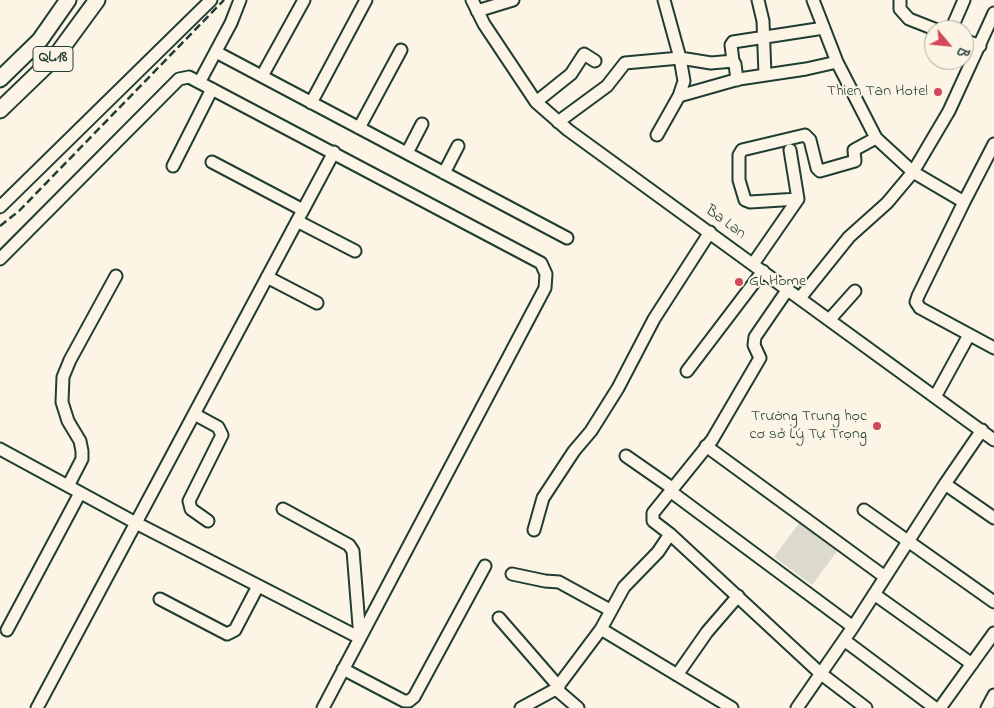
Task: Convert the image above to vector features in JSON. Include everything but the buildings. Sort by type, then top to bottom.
[{"type":"main road","name":"QL.18","points":[[0,79],[40,40],[68,0]]},
{"type":"main road","name":"QL.18","points":[[0,110],[56,56],[97,0]]},
{"type":"street","points":[[0,207],[211,0]]},
{"type":"street","points":[[200,81],[231,23],[239,0]]},
{"type":"street","points":[[262,76],[304,0]]},
{"type":"street","points":[[311,103],[366,0]]},
{"type":"street","points":[[475,6],[512,0]]},
{"type":"street","points":[[657,135],[679,96],[684,81],[680,58],[664,0]]},
{"type":"street","points":[[758,0],[762,21],[765,75]]},
{"type":"street","points":[[813,0],[837,62],[876,138],[913,172],[964,202]]},
{"type":"street","points":[[900,0],[900,9],[909,19],[924,25]]},
{"type":"street","points":[[955,20],[964,0]]},
{"type":"street","name":"Ba Lan","points":[[475,6],[536,102],[558,122],[994,440]]},
{"type":"street","points":[[800,298],[849,237],[886,203],[913,172],[949,111],[994,13]]},
{"type":"street","points":[[736,80],[731,45],[733,42],[824,28]]},
{"type":"street","points":[[974,44],[980,46]]},
{"type":"street","points":[[359,128],[401,50]]},
{"type":"street","points":[[216,52],[567,238]]},
{"type":"street","points":[[536,102],[571,74],[584,54],[595,61]]},
{"type":"street","points":[[558,122],[607,86],[625,63],[680,58],[711,64],[733,61]]},
{"type":"street","points":[[679,96],[736,80],[820,67],[837,62]]},
{"type":"street","points":[[0,258],[179,79],[190,77],[541,263],[546,274],[545,288],[323,708]]},
{"type":"street","points":[[173,166],[212,89]]},
{"type":"street","points":[[407,153],[422,124]]},
{"type":"street","points":[[798,198],[750,202],[745,200],[739,180],[739,155],[742,150],[805,135],[810,140],[817,168],[820,171],[855,161],[854,150],[876,138]]},
{"type":"street","points":[[994,144],[916,302],[920,308],[994,348]]},
{"type":"street","points":[[444,173],[458,146]]},
{"type":"street","points":[[753,264],[798,198],[790,150]]},
{"type":"street","points":[[37,708],[334,152]]},
{"type":"street","points":[[212,162],[303,210]]},
{"type":"street","points":[[297,221],[355,251]]},
{"type":"street","points":[[534,530],[542,498],[591,431],[618,388],[654,319],[710,232]]},
{"type":"street","points":[[687,371],[763,271]]},
{"type":"street","points":[[68,486],[82,459],[82,451],[80,441],[68,420],[62,402],[63,377],[70,360],[116,276]]},
{"type":"street","points":[[267,277],[317,302]]},
{"type":"street","points":[[788,289],[754,339],[754,345],[760,356],[712,440],[671,489],[652,516],[653,521],[670,534],[820,673],[866,708]]},
{"type":"street","points":[[830,320],[855,291]]},
{"type":"street","points":[[935,397],[968,335]]},
{"type":"street","points":[[194,414],[218,427],[222,435],[189,501],[191,509],[208,521]]},
{"type":"street","points":[[800,707],[820,673],[853,627],[982,430]]},
{"type":"street","points":[[706,446],[884,577]]},
{"type":"street","points":[[0,450],[136,523],[360,638]]},
{"type":"street","points":[[626,456],[853,627]]},
{"type":"street","points":[[945,484],[994,518]]},
{"type":"street","points":[[8,630],[80,493]]},
{"type":"street","points":[[283,509],[349,545],[353,551],[360,638]]},
{"type":"street","points":[[864,510],[994,602]]},
{"type":"street","points":[[521,708],[557,688],[601,629],[624,587],[658,552],[670,534]]},
{"type":"street","points":[[344,669],[404,701],[409,701],[414,697],[485,566]]},
{"type":"street","points":[[512,574],[559,582],[610,610]]},
{"type":"street","points":[[160,599],[227,634],[235,630],[258,586]]},
{"type":"street","points":[[874,594],[972,664]]},
{"type":"street","points":[[677,675],[707,632],[738,596]]},
{"type":"street","points":[[499,618],[557,688],[578,708]]},
{"type":"street","points":[[601,629],[732,708]]},
{"type":"street","points":[[940,708],[994,633]]},
{"type":"street","points":[[844,640],[935,708]]},
{"type":"street","points":[[987,708],[994,695]]},
{"type":"shaded area","points":[[800,522],[838,550],[812,585],[774,557]]},
{"type":"railway","points":[[0,226],[19,211],[224,0]]},
{"type":"place","name":"Thien Tan Hotel","points":[[938,92]]},
{"type":"place","name":"GL Home","points":[[739,282]]},
{"type":"place","name":"Trường Trung học cơ sở Lý Tự Trọng","points":[[877,426]]}]
